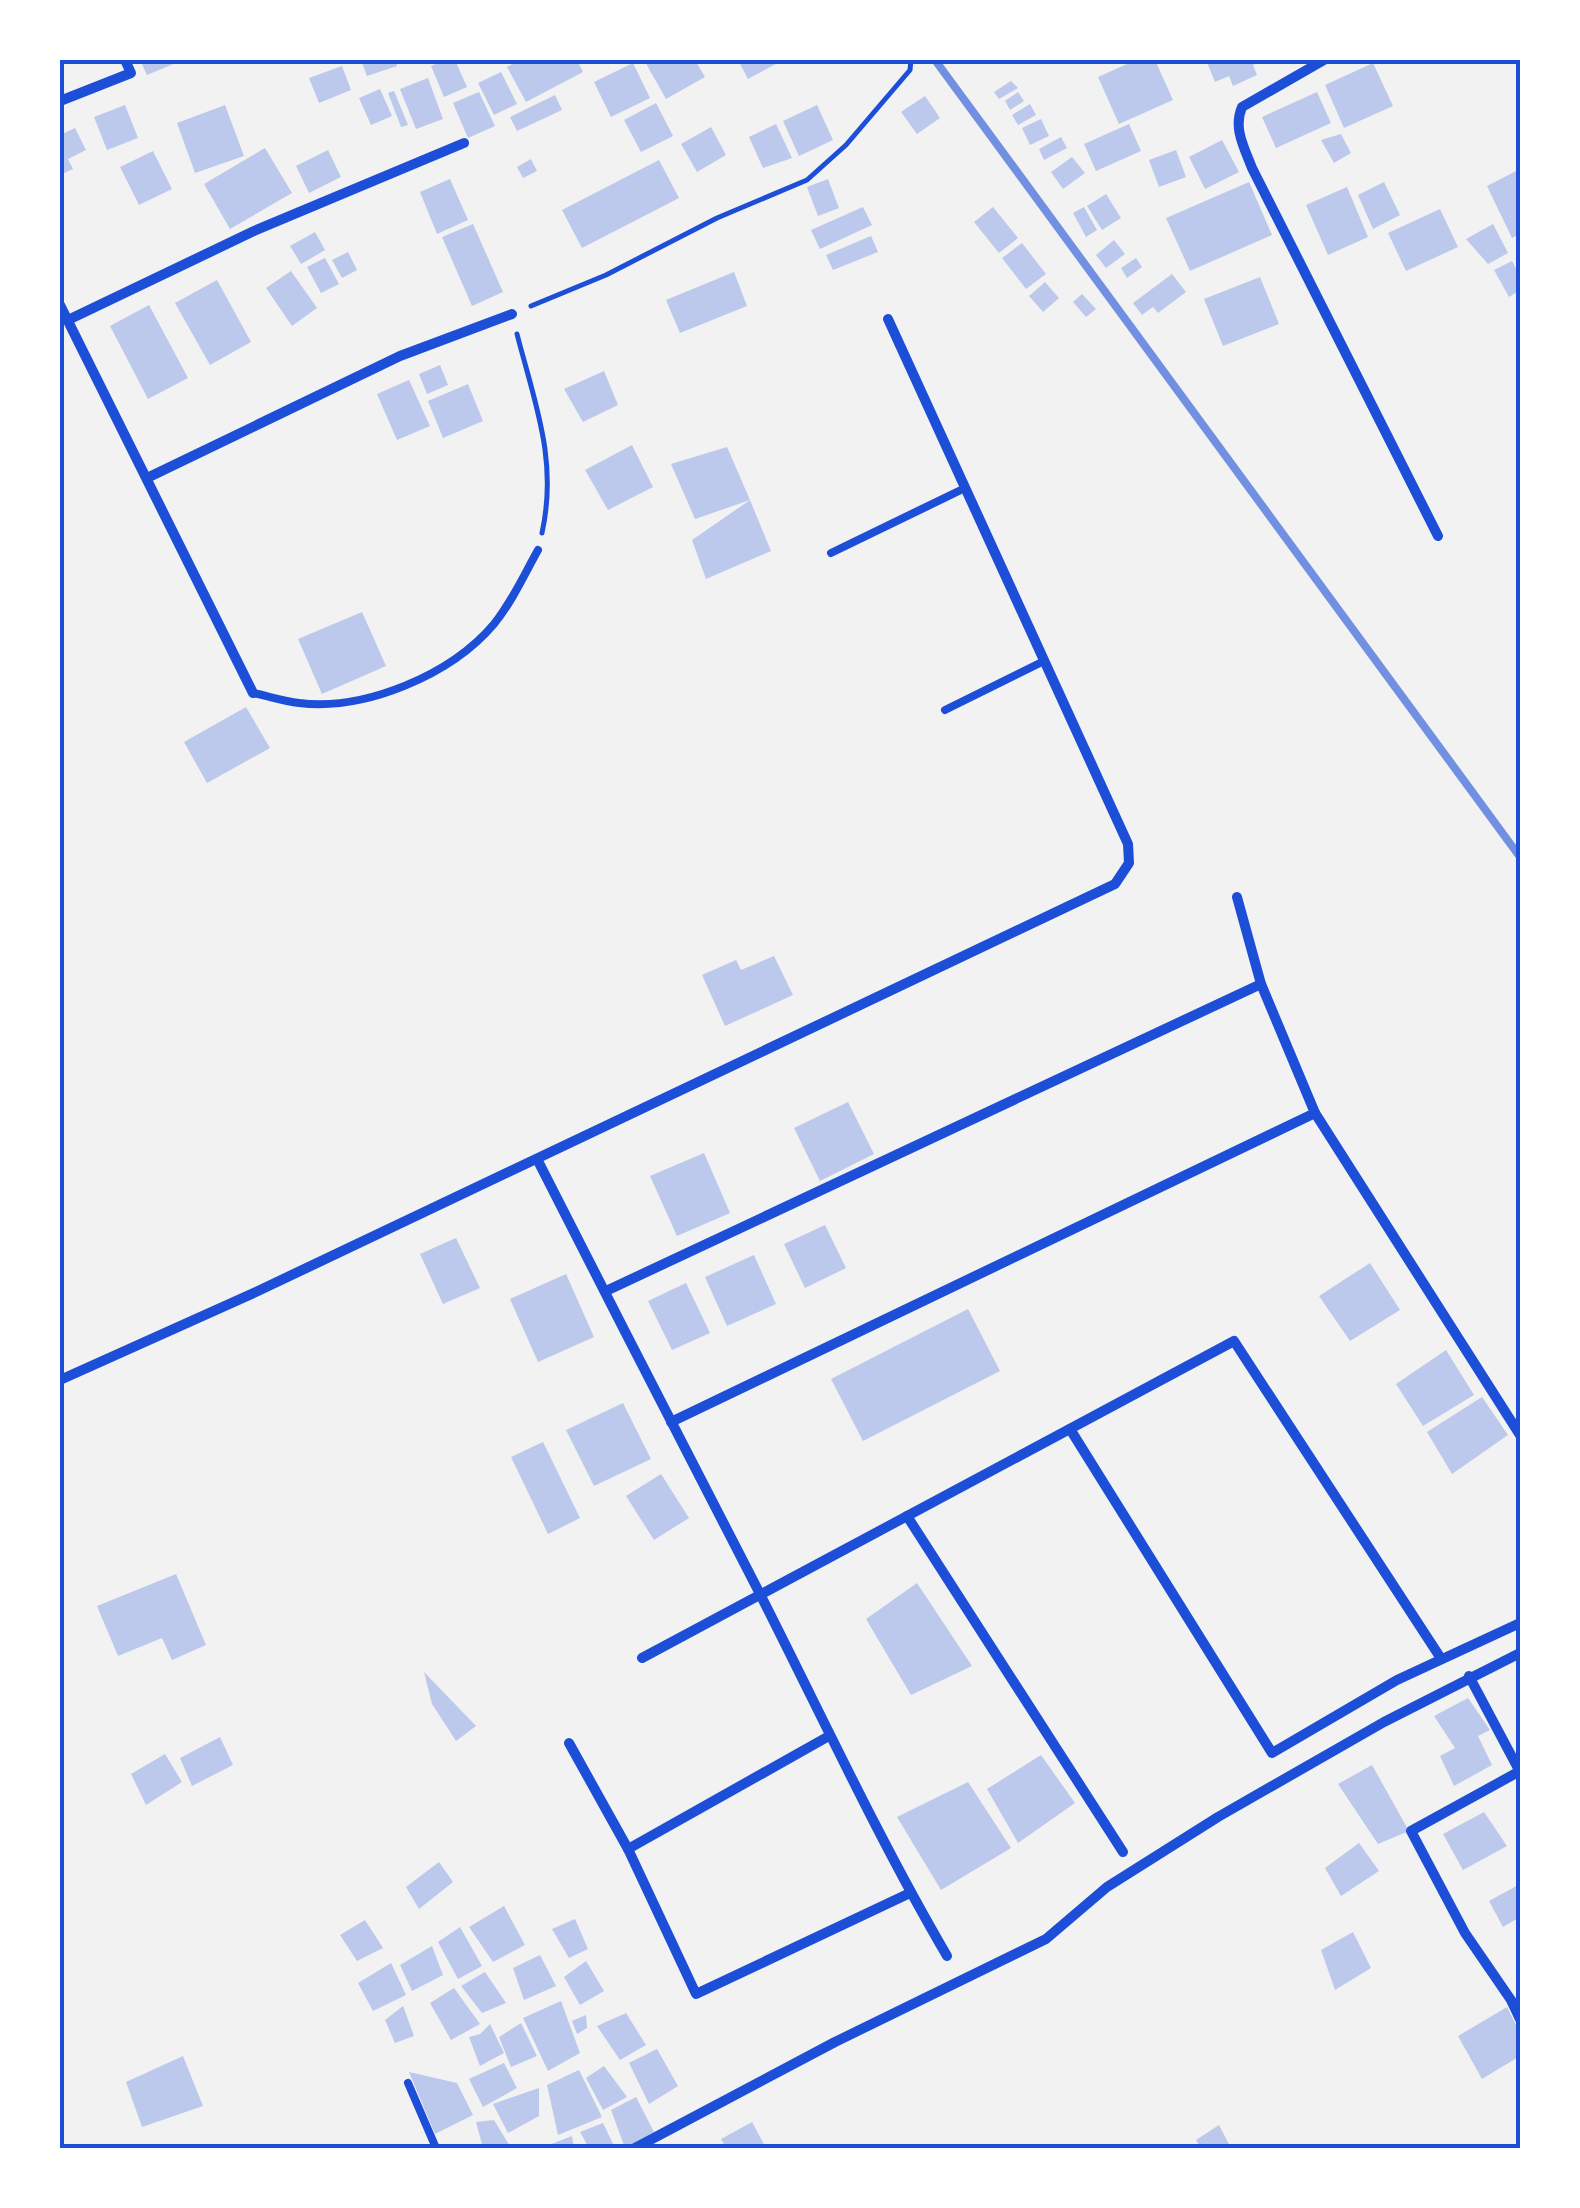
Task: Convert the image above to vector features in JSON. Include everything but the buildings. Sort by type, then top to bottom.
[{"type":"street","points":[[60,101],[131,73],[125,60]]},
{"type":"street","points":[[1324,60],[1242,107],[1237,119],[1238,132],[1252,168],[1438,536]]},
{"type":"street","points":[[68,320],[254,230],[464,143]]},
{"type":"street","points":[[60,304],[253,693]]},
{"type":"street","points":[[147,478],[400,356],[512,314]]},
{"type":"street","points":[[60,1380],[258,1291],[1115,884],[1129,863],[1128,844],[888,319]]},
{"type":"street","points":[[1238,897],[1261,984],[1315,1114],[1520,1435]]},
{"type":"street","points":[[606,1291],[1261,984]]},
{"type":"street","points":[[671,1422],[1315,1114]]},
{"type":"street","points":[[537,1159],[829,1736],[947,1956]]},
{"type":"street","points":[[642,1658],[1234,1341],[1440,1658]]},
{"type":"street","points":[[1070,1428],[1272,1753],[1440,1658],[1520,1622]]},
{"type":"street","points":[[907,1516],[1123,1852]]},
{"type":"street","points":[[635,2148],[835,2042],[1046,1940],[1107,1888],[1303,1766],[1469,1676],[1520,1653]]},
{"type":"street","points":[[1469,1676],[1520,1772],[1411,1831],[1465,1933],[1520,2019]]},
{"type":"street","points":[[628,1849],[829,1736]]},
{"type":"street","points":[[569,1743],[628,1849],[696,1994],[910,1893]]},
{"type":"lane","points":[[831,554],[965,488]]},
{"type":"lane","points":[[253,693],[301,704],[360,700],[417,682],[461,657],[494,624],[538,550]]},
{"type":"lane","points":[[945,710],[1044,661]]},
{"type":"lane","points":[[408,2083],[436,2148]]},
{"type":"path","points":[[538,550],[550,498],[547,450],[512,314],[606,275],[717,218],[807,180],[846,145],[910,70],[912,60]]},
{"type":"railway","points":[[935,60],[1520,857]]}]
